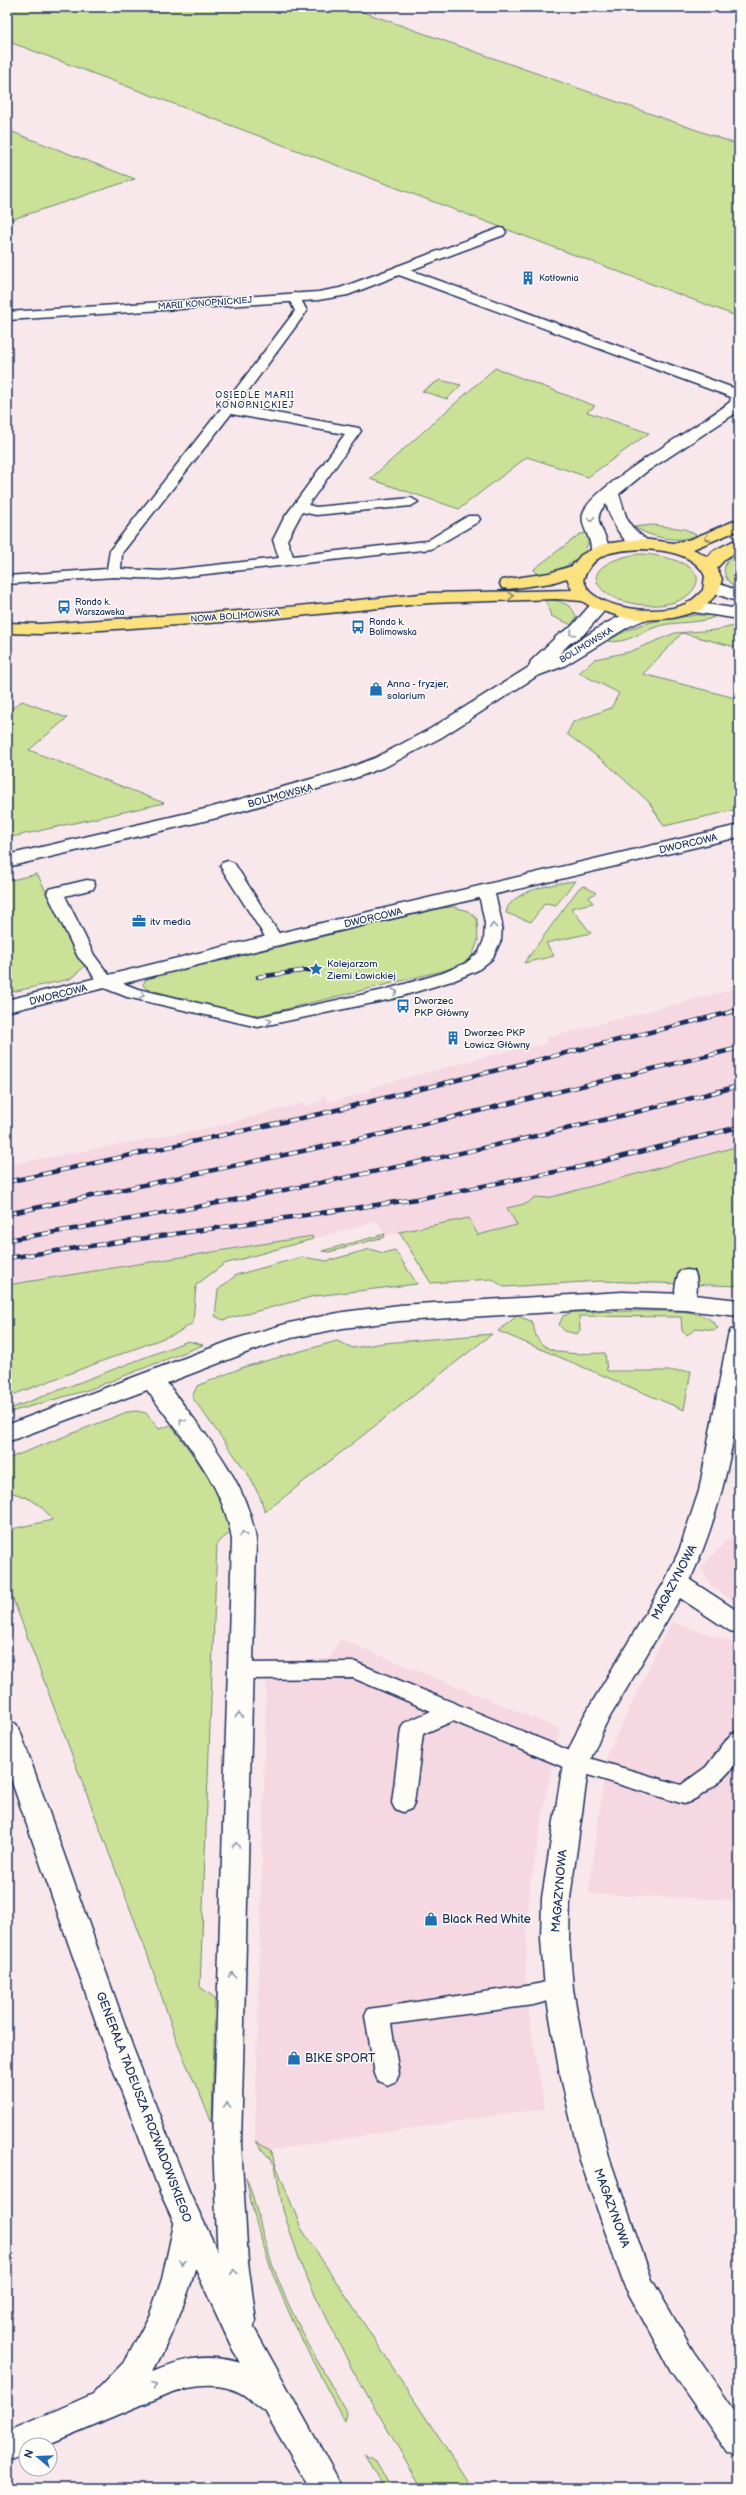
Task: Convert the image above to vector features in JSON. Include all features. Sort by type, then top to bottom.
[{"type":"main road","points":[[674,548],[696,543],[739,524]]},
{"type":"main road","points":[[642,544],[674,548],[689,553],[708,567],[714,580],[714,587],[707,598],[693,607],[672,613],[640,615],[599,606],[584,596],[577,587],[575,579],[576,570],[584,559],[599,551],[612,547],[642,544]]},
{"type":"main road","points":[[708,567],[720,555],[739,544]]},
{"type":"main road","name":"NOWA BOLIMOWSKA","points":[[430,598],[460,591],[551,578],[576,570]]},
{"type":"main road","name":"NOWA BOLIMOWSKA","points":[[7,628],[40,629],[268,614],[430,598],[556,594],[584,596]]},
{"type":"main road","name":"NOWA BOLIMOWSKA","points":[[7,635],[40,629]]},
{"type":"street","name":"MARII KONOPNICKIEJ","points":[[7,316],[294,297],[343,292],[399,270]]},
{"type":"street","points":[[399,270],[739,395],[738,404],[722,417],[640,469],[611,494],[599,502],[590,512],[590,522],[600,543],[599,551]]},
{"type":"street","points":[[611,494],[618,521],[631,537],[642,544]]},
{"type":"street","points":[[714,587],[739,597]]},
{"type":"street","name":"BOLIMOWSKA","points":[[531,672],[544,656],[577,631],[599,606]]},
{"type":"street","points":[[693,607],[739,614]]},
{"type":"street","name":"BOLIMOWSKA","points":[[7,861],[214,813],[349,774],[381,762],[436,733],[531,672],[558,662],[622,623],[640,615]]},
{"type":"street","name":"DWORCOWA","points":[[7,1006],[275,940],[739,831]]},
{"type":"street","points":[[7,1434],[264,1338],[316,1325],[371,1316],[578,1302],[629,1300],[685,1302],[739,1308]]},
{"type":"street","name":"MAGAZYNOWA","points":[[736,2434],[682,2361],[639,2285],[595,2160],[573,2069],[559,1988],[554,1940],[556,1898],[576,1763],[593,1723],[676,1583],[705,1514],[739,1336]]},
{"type":"street","points":[[152,1379],[228,1486],[241,1519],[244,1540],[227,2144],[233,2263],[243,2338]]},
{"type":"street","points":[[676,1583],[739,1624]]},
{"type":"street","name":"GENERAŁA TADEUSZA ROZWADOWSKIEGO","points":[[7,1731],[119,2048],[189,2224],[243,2338],[282,2412],[327,2488]]},
{"type":"street","points":[[104,2404],[139,2366],[166,2316],[181,2271],[189,2224]]},
{"type":"street","points":[[7,2447],[104,2404],[179,2376],[211,2372],[240,2376],[262,2387],[282,2412]]},
{"type":"lane","points":[[399,270],[500,232]]},
{"type":"lane","points":[[114,573],[114,552],[228,409],[301,311],[294,297]]},
{"type":"lane","points":[[228,409],[354,431],[299,507],[280,540],[288,561]]},
{"type":"lane","points":[[299,507],[316,512],[411,502]]},
{"type":"lane","points":[[7,580],[114,573],[161,575],[431,545],[473,520]]},
{"type":"lane","points":[[228,866],[275,940]]},
{"type":"lane","points":[[87,885],[55,893],[87,957],[96,966],[106,982],[133,993],[258,1022],[270,1021],[384,995],[453,976],[473,967],[487,954],[494,938],[492,917],[486,890]]},
{"type":"lane","points":[[685,1302],[686,1276]]},
{"type":"lane","points":[[241,1671],[355,1670],[451,1712],[576,1763],[684,1795],[714,1773],[739,1740]]},
{"type":"lane","points":[[403,1803],[412,1729],[451,1712]]},
{"type":"lane","points":[[387,2074],[377,2016],[533,1995],[559,1988]]},
{"type":"shaded area","points":[[739,988],[739,1146],[548,1198],[535,1197],[528,1203],[507,1208],[518,1225],[478,1235],[469,1218],[386,1235],[377,1221],[313,1239],[311,1236],[7,1285],[7,1165],[214,1127],[303,1103],[305,1106],[323,1101],[320,1096],[324,1095],[329,1102],[371,1091],[369,1088],[386,1083],[529,1046],[534,1047],[547,1044],[544,1038]]},
{"type":"shaded area","points":[[739,1528],[739,1604],[712,1587],[701,1567]]},
{"type":"shaded area","points":[[671,1622],[739,1644],[739,1900],[589,1894],[607,1755]]},
{"type":"shaded area","points":[[340,1639],[560,1729],[552,1763],[530,1886],[527,1919],[526,1978],[530,2025],[545,2108],[270,2150],[255,2141],[267,1661],[329,1660]]},
{"type":"green space","points":[[7,7],[349,7],[739,145],[739,317],[7,41]]},
{"type":"green space","points":[[7,130],[135,179],[7,221]]},
{"type":"green space","points":[[495,368],[595,406],[587,412],[649,433],[588,477],[527,457],[459,509],[370,479]]},
{"type":"green space","points":[[440,380],[461,385],[447,399],[422,391]]},
{"type":"green space","points":[[653,525],[685,529],[698,536],[682,539],[657,537],[634,527]]},
{"type":"green space","points":[[588,533],[588,542],[585,550],[572,563],[554,571],[537,575],[534,569],[580,534]]},
{"type":"green space","points":[[641,554],[658,556],[680,562],[689,567],[695,573],[697,581],[693,590],[685,597],[675,602],[663,605],[650,605],[625,602],[605,592],[598,584],[596,576],[606,564],[624,557]]},
{"type":"green space","points":[[735,554],[739,556],[733,570],[739,585],[739,590],[729,582],[725,573],[726,563]]},
{"type":"green space","points":[[545,599],[559,601],[572,608],[576,617],[572,625],[551,616]]},
{"type":"green space","points":[[696,615],[717,615],[707,620],[663,625],[622,641],[608,641],[630,629],[650,622]]},
{"type":"green space","points":[[739,625],[739,648],[682,633],[643,674],[739,699],[739,809],[664,826],[649,802],[607,764],[567,734],[573,722],[611,708],[619,693],[579,673],[595,659],[629,652],[675,633],[716,630]]},
{"type":"green space","points":[[22,701],[67,718],[29,750],[164,803],[7,838],[7,712]]},
{"type":"green space","points":[[37,874],[85,966],[70,979],[7,993],[7,881]]},
{"type":"green space","points":[[575,881],[556,905],[545,903],[531,922],[506,913],[509,905],[515,899],[524,894],[546,886]]},
{"type":"green space","points":[[584,886],[596,893],[589,897],[593,903],[571,908],[591,933],[546,943],[554,956],[524,963],[579,888]]},
{"type":"green space","points":[[454,907],[468,911],[477,919],[478,941],[472,956],[466,962],[446,970],[261,1015],[242,1014],[147,989],[143,985],[145,980],[157,976],[441,908]]},
{"type":"green space","points":[[739,1146],[739,1286],[600,1281],[504,1287],[492,1279],[431,1283],[399,1232],[469,1218],[478,1235],[517,1225],[507,1208],[528,1203],[535,1197],[548,1198]]},
{"type":"green space","points":[[385,1234],[384,1237],[329,1252],[322,1251]]},
{"type":"green space","points":[[312,1236],[313,1239],[224,1264],[196,1285],[193,1323],[177,1333],[7,1397],[7,1285]]},
{"type":"green space","points":[[370,1249],[383,1253],[395,1250],[417,1284],[315,1296],[223,1320],[215,1316],[218,1290],[236,1275],[302,1257],[327,1261]]},
{"type":"green space","points":[[643,1311],[694,1313],[704,1316],[712,1321],[718,1328],[714,1330],[697,1328],[687,1335],[682,1331],[681,1317],[579,1316],[580,1330],[577,1334],[565,1331],[559,1325],[563,1316],[573,1312]]},
{"type":"green space","points":[[517,1316],[531,1321],[539,1341],[553,1350],[579,1354],[605,1353],[607,1371],[691,1371],[684,1410],[498,1331]]},
{"type":"green space","points":[[492,1334],[265,1512],[260,1497],[248,1474],[192,1397],[197,1386],[244,1367],[337,1341],[353,1348],[383,1343]]},
{"type":"green space","points":[[188,1341],[203,1345],[88,1390],[7,1413],[7,1410]]},
{"type":"green space","points":[[137,1411],[146,1413],[159,1429],[171,1425],[215,1489],[230,1533],[217,1543],[200,1987],[215,1998],[212,2122],[178,2045],[148,1956],[7,1583],[7,1530],[52,1520],[44,1509],[33,1501],[21,1495],[7,1492],[7,1459],[127,1412]]},
{"type":"green space","points":[[255,2141],[270,2150],[301,2228],[472,2488],[422,2488],[352,2369],[303,2270],[283,2210],[275,2165]]},
{"type":"green space","points":[[246,2177],[271,2261],[287,2301],[347,2413],[345,2422],[313,2362],[285,2303],[262,2242]]},
{"type":"green space","points":[[365,2454],[375,2459],[391,2488],[384,2488]]},
{"type":"railway","points":[[258,977],[316,969]]},
{"type":"railway","points":[[7,1182],[320,1114],[739,1010]]},
{"type":"railway","points":[[7,1214],[383,1134],[739,1048]]},
{"type":"railway","points":[[7,1240],[192,1208],[375,1172],[557,1131],[739,1086]]},
{"type":"railway","points":[[7,1258],[417,1199],[580,1167],[739,1127]]},
{"type":"place","name":"Kotłownia","points":[[528,278]]},
{"type":"place","name":"Rondo k. Warszawska","points":[[64,607]]},
{"type":"place","name":"Rondo k. Bolimowska","points":[[358,627]]},
{"type":"place","name":"Anna - fryzjer, solarium","points":[[376,689]]},
{"type":"place","name":"itv media","points":[[139,921]]},
{"type":"place","name":"Kolejarzom Ziemi Łowickiej","points":[[316,969]]},
{"type":"place","name":"Dworzec PKP Główny","points":[[403,1006]]},
{"type":"place","name":"Dworzec PKP Łowicz Główny","points":[[453,1038]]},
{"type":"place","name":"Black Red White","points":[[431,1919]]},
{"type":"place","name":"BIKE SPORT","points":[[294,2058]]},
{"type":"district","name":"OSIEDLE MARII KONOPNICKIEJ","points":[[255,400]]}]
